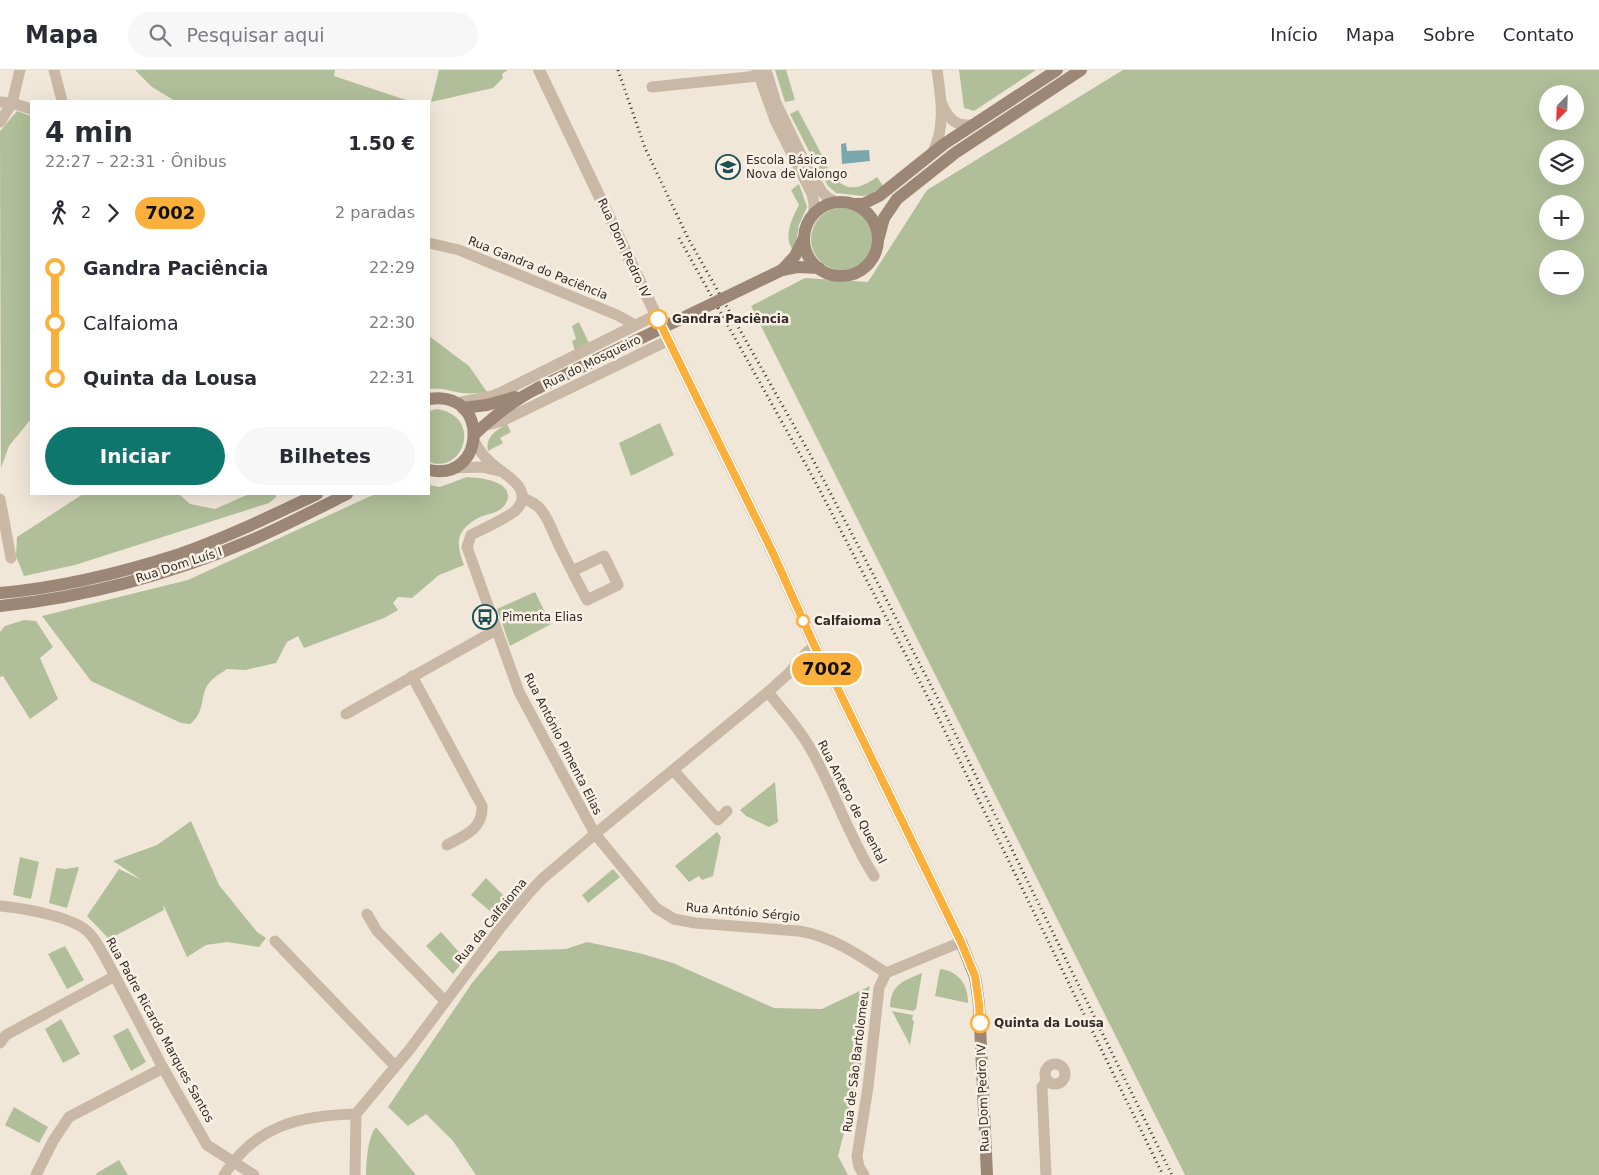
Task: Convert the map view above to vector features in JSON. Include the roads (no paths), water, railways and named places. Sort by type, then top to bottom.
[{"type":"main road","points":[[853,204],[863,204],[880,196],[959,128],[974,124],[1057,70]]},
{"type":"main road","points":[[879,237],[876,225],[869,214],[859,206],[848,202],[836,202],[824,205],[807,222],[804,246],[808,258],[827,273],[839,276],[852,275],[863,269],[872,260],[877,249],[884,218],[897,199],[962,148],[1081,70]]},
{"type":"main road","name":"Rua do Mosqueiro","points":[[782,270],[795,256],[804,238]]},
{"type":"main road","name":"Rua do Mosqueiro","points":[[525,394],[782,270],[819,268]]},
{"type":"main road","points":[[460,406],[487,405],[525,394]]},
{"type":"main road","points":[[430,470],[439,472],[459,465],[469,454],[477,433],[496,414],[525,394]]},
{"type":"main road","points":[[430,399],[444,398],[460,406],[471,420],[477,433]]},
{"type":"main road","name":"Rua Dom Luís I","points":[[0,593],[66,583],[180,554],[315,495]]},
{"type":"main road","name":"Rua Dom Luís I","points":[[0,606],[87,592],[150,576],[254,539],[345,495]]},
{"type":"main road","name":"Rua Dom Pedro IV","points":[[961,942],[975,976],[979,1004],[987,1175]]},
{"type":"street","points":[[0,122],[6,102],[20,70]]},
{"type":"street","points":[[54,70],[62,100]]},
{"type":"street","name":"Rua Dom Pedro IV","points":[[539,70],[656,315],[772,551],[815,647],[836,685],[961,942]]},
{"type":"street","points":[[933,152],[940,133],[941,103],[937,70]]},
{"type":"street","points":[[652,87],[760,72]]},
{"type":"street","points":[[760,72],[803,159],[822,192],[836,202]]},
{"type":"street","points":[[760,72],[775,120],[812,194],[814,213]]},
{"type":"street","points":[[6,102],[30,109]]},
{"type":"street","points":[[941,103],[959,128],[962,148]]},
{"type":"street","name":"Rua Gandra do Paciência","points":[[430,243],[459,250],[617,314],[635,325]]},
{"type":"street","points":[[460,406],[504,391],[656,315]]},
{"type":"street","points":[[572,571],[543,511],[534,503],[522,498],[522,491],[514,480],[500,472],[486,459],[477,433],[669,340]]},
{"type":"street","points":[[453,468],[482,467],[500,472]]},
{"type":"street","points":[[0,498],[11,558]]},
{"type":"street","name":"Rua António Pimenta Elias","points":[[522,498],[516,510],[471,535],[467,546],[519,692],[595,834]]},
{"type":"street","points":[[346,714],[496,630]]},
{"type":"street","name":"Rua da Calfaioma","points":[[356,1114],[395,1066],[501,926],[542,879],[768,692],[789,673],[807,652],[815,647]]},
{"type":"street","name":"Rua da Calfaioma","points":[[789,673],[823,662]]},
{"type":"street","points":[[412,676],[482,806],[482,816],[474,829],[448,846]]},
{"type":"street","name":"Rua Antero de Quental","points":[[768,692],[810,746],[842,810],[863,860],[874,876]]},
{"type":"street","points":[[674,771],[718,820],[727,811]]},
{"type":"street","name":"Rua António Sérgio","points":[[595,834],[656,908],[674,919],[695,923],[813,933],[886,973]]},
{"type":"street","name":"Rua Padre Ricardo Marques Santos","points":[[0,906],[20,908],[72,922],[87,931],[96,942],[163,1068],[207,1145],[254,1175]]},
{"type":"street","points":[[367,914],[377,931],[445,1001]]},
{"type":"street","points":[[275,942],[395,1066]]},
{"type":"street","points":[[886,973],[961,942]]},
{"type":"street","name":"Rua de São Bartolomeu","points":[[864,1175],[859,1167],[857,1156],[868,1087],[879,988],[886,973]]},
{"type":"street","points":[[0,1043],[6,1036],[115,976]]},
{"type":"street","points":[[36,1175],[53,1141],[69,1117],[163,1068]]},
{"type":"street","points":[[1046,1175],[1042,1087],[1047,1080]]},
{"type":"street","points":[[224,1175],[233,1161],[256,1139],[271,1129],[307,1119],[356,1114],[355,1175]]},
{"type":"water","points":[[846,143],[847,151],[869,150],[870,161],[842,164],[841,144]]},
{"type":"railway","points":[[618,70],[645,148],[688,238],[811,456],[941,705],[1172,1175]]},
{"type":"railway","points":[[679,238],[816,483],[935,711],[1163,1175]]},
{"type":"place","name":"Escola Básica Nova de Valongo","points":[[728,167]]},
{"type":"place","name":"Gandra Paciência","points":[[658,319]]},
{"type":"place","name":"Pimenta Elias","points":[[485,617]]},
{"type":"place","name":"Calfaioma","points":[[803,621]]},
{"type":"place","name":"Quinta da Lousa","points":[[980,1023]]}]
